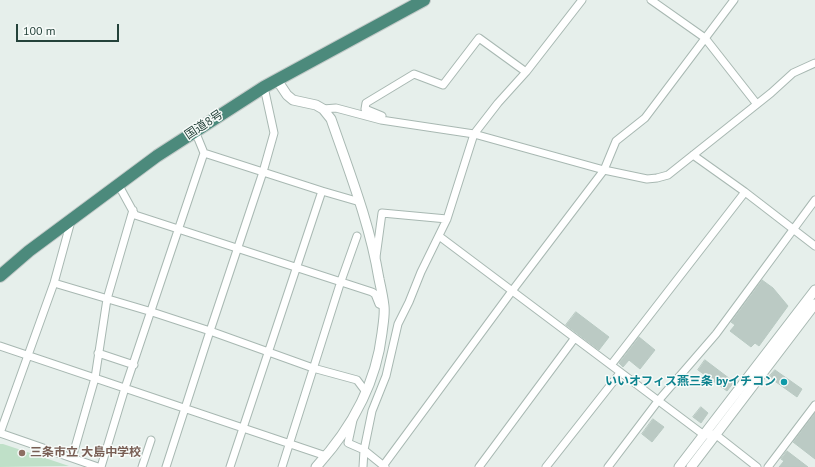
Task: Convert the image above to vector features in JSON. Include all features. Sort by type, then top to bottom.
[{"type":"highway","name":"国道8号","points":[[0,276],[29,251],[118,184],[195,131],[264,87],[424,0]]},
{"type":"street","points":[[363,467],[364,450],[372,411],[386,376],[398,324],[447,219],[474,134],[498,103],[526,72],[582,0]]},
{"type":"street","points":[[651,0],[705,38],[756,103]]},
{"type":"street","points":[[354,415],[348,442],[364,450],[384,467],[512,291],[604,170],[616,141],[645,118],[734,0]]},
{"type":"street","points":[[383,120],[382,116],[364,109],[366,103],[414,74],[443,86],[479,38],[526,72]]},
{"type":"street","points":[[323,109],[336,108],[383,120],[474,134],[604,170],[647,179],[668,175],[756,103],[771,93],[793,73],[815,63]]},
{"type":"street","points":[[277,80],[288,95],[294,100],[316,105],[323,109],[331,119],[360,202],[376,257],[384,306],[380,352],[366,392],[354,415],[326,456],[316,467]]},
{"type":"street","points":[[166,467],[263,172],[274,133],[264,87]]},
{"type":"street","points":[[71,220],[54,283],[0,433],[76,462],[100,467],[204,153],[195,131]]},
{"type":"street","points":[[204,153],[360,202]]},
{"type":"street","points":[[693,155],[795,229],[815,246]]},
{"type":"street","points":[[118,184],[135,215],[372,292],[375,294],[379,304],[384,306]]},
{"type":"street","points":[[230,467],[322,191]]},
{"type":"street","points":[[611,366],[745,192]]},
{"type":"street","points":[[608,467],[658,400],[716,334],[815,200]]},
{"type":"street","points":[[76,462],[94,378],[107,299],[132,210]]},
{"type":"street","points":[[376,257],[382,213],[447,219]]},
{"type":"street","points":[[282,467],[341,281],[357,236]]},
{"type":"street","points":[[439,236],[574,339],[704,435],[715,434],[757,467]]},
{"type":"street","points":[[54,283],[152,312],[313,368],[357,380],[366,392]]},
{"type":"street","points":[[679,467],[815,290]]},
{"type":"street","points":[[691,467],[815,304]]},
{"type":"street","points":[[479,467],[574,339]]},
{"type":"street","points":[[0,346],[326,456]]},
{"type":"street","points":[[98,353],[134,365]]},
{"type":"street","points":[[546,467],[620,373]]},
{"type":"street","points":[[768,467],[815,405]]},
{"type":"street","points":[[142,467],[151,440]]},
{"type":"green space","name":"三条市立 大島中学校","points":[[0,444],[3,444],[69,466],[0,467]]},
{"type":"building","points":[[762,280],[773,288],[788,306],[759,346],[755,343],[751,347],[730,331],[735,325],[731,322]]},
{"type":"building","points":[[576,312],[609,337],[599,350],[566,325]]},
{"type":"building","points":[[639,337],[655,350],[640,369],[629,360],[623,367],[619,363]]},
{"type":"building","points":[[705,360],[734,382],[727,391],[698,370]]},
{"type":"building","name":"いいオフィス燕三条 byイチコン","points":[[775,370],[802,389],[797,397],[769,377]]},
{"type":"building","points":[[701,407],[708,413],[701,423],[693,417]]},
{"type":"building","points":[[815,413],[815,459],[793,442]]},
{"type":"building","points":[[653,419],[664,427],[652,442],[642,434]]},
{"type":"building","points":[[787,451],[808,467],[779,467],[784,461],[781,459]]},
{"type":"place","name":"いいオフィス燕三条 byイチコン","points":[[784,382]]},
{"type":"place","name":"三条市立 大島中学校","points":[[22,453]]}]
